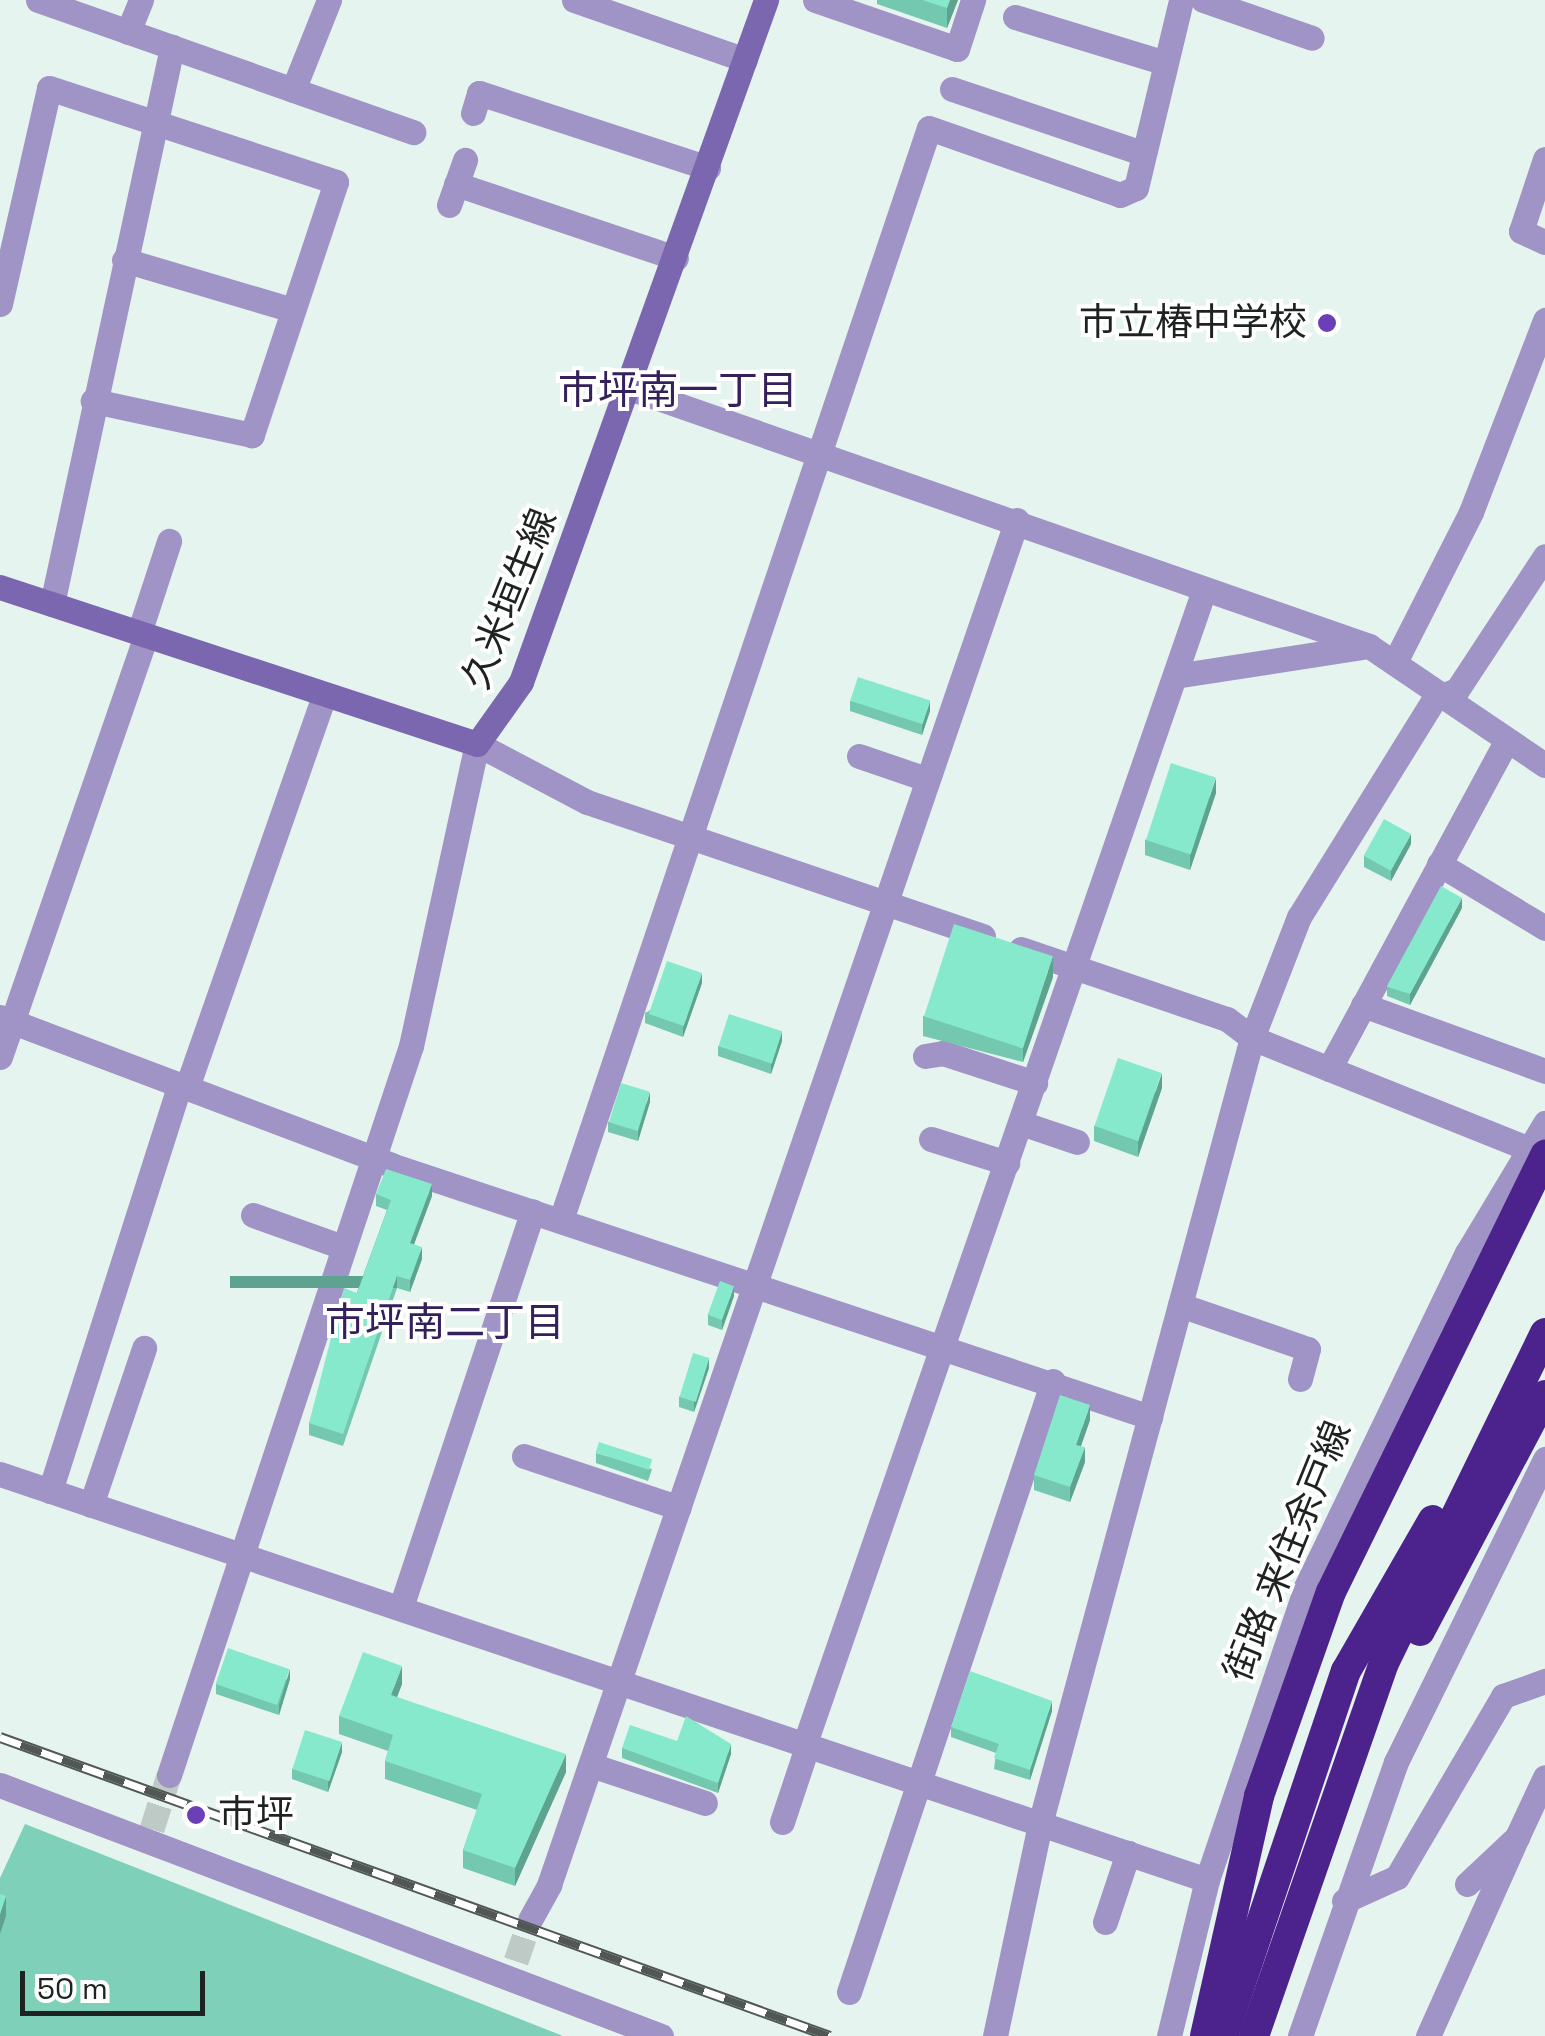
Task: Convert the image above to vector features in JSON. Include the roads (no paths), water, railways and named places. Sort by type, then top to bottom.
[{"type":"highway","points":[[1205,2036],[1259,1796],[1325,1608],[1537,1152]]},
{"type":"highway","points":[[1223,2036],[1346,1671],[1545,1334]]},
{"type":"highway","points":[[1258,2024],[1402,1667],[1545,1395]]},
{"type":"highway","points":[[1258,2024],[1384,1662],[1507,1404]]},
{"type":"main road","name":"久米垣生線","points":[[0,587],[477,744],[521,682],[632,390],[766,0]]},
{"type":"street","points":[[38,0],[84,8],[128,32],[413,132]]},
{"type":"street","points":[[128,32],[141,0]]},
{"type":"street","points":[[293,90],[330,0]]},
{"type":"street","points":[[574,0],[746,60]]},
{"type":"street","points":[[815,0],[957,49],[974,0]]},
{"type":"street","points":[[561,1220],[823,454],[929,128],[1120,194],[1136,188],[1139,152],[1159,61],[1181,0]]},
{"type":"street","points":[[1204,0],[1312,38]]},
{"type":"street","points":[[1015,17],[1159,61]]},
{"type":"street","points":[[52,604],[172,47]]},
{"type":"street","points":[[0,304],[49,88],[155,118],[336,182],[252,435],[93,401]]},
{"type":"street","points":[[952,89],[1139,152]]},
{"type":"street","points":[[474,113],[480,93],[587,142],[708,168]]},
{"type":"street","points":[[1545,159],[1521,231],[1545,242]]},
{"type":"street","points":[[457,183],[676,258]]},
{"type":"street","points":[[124,260],[293,310]]},
{"type":"street","points":[[1398,658],[1478,496],[1545,320]]},
{"type":"street","points":[[632,390],[1017,520],[1369,646],[1398,658],[1435,698],[1545,765]]},
{"type":"street","points":[[530,1918],[591,1766],[879,901],[1017,520]]},
{"type":"street","points":[[0,1057],[6,1019],[142,634],[170,541]]},
{"type":"street","points":[[995,2036],[1040,1824],[1252,1038],[1299,917],[1435,698],[1457,690],[1536,590],[1545,556]]},
{"type":"street","points":[[782,1822],[1204,590]]},
{"type":"street","points":[[1175,676],[1369,646]]},
{"type":"street","points":[[50,1491],[183,1086],[324,696]]},
{"type":"street","points":[[1329,1068],[1505,742]]},
{"type":"street","points":[[169,1775],[237,1553],[411,1046],[477,744],[588,802],[1227,1019],[1252,1038],[1537,1152]]},
{"type":"street","points":[[858,756],[926,779]]},
{"type":"street","points":[[1439,864],[1545,928]]},
{"type":"street","points":[[1364,1005],[1545,1071]]},
{"type":"street","points":[[6,1019],[532,1212],[1053,1381],[1150,1417]]},
{"type":"street","points":[[926,1056],[943,1053],[1035,1083]]},
{"type":"street","points":[[1021,1123],[1077,1142]]},
{"type":"street","name":"街路 来住余戸線","points":[[1169,2036],[1208,1880],[1349,1482],[1537,1152],[1545,1123]]},
{"type":"street","points":[[931,1139],[1007,1163]]},
{"type":"street","points":[[402,1607],[532,1212]]},
{"type":"street","points":[[253,1215],[343,1247]]},
{"type":"street","points":[[1180,1306],[1308,1349],[1300,1379]]},
{"type":"street","points":[[91,1505],[144,1348]]},
{"type":"street","points":[[850,1992],[1053,1381]]},
{"type":"street","points":[[524,1456],[679,1508]]},
{"type":"street","points":[[1300,2036],[1344,1901],[1455,1631],[1545,1459]]},
{"type":"street","points":[[0,1474],[1208,1880]]},
{"type":"street","points":[[1344,1901],[1398,1877],[1503,1696],[1545,1681]]},
{"type":"street","points":[[591,1766],[705,1803]]},
{"type":"street","points":[[1428,2036],[1545,1777]]},
{"type":"street","points":[[0,1785],[150,1835],[514,1968],[661,2036]]},
{"type":"street","points":[[1467,1884],[1517,1837]]},
{"type":"street","points":[[1105,1922],[1128,1854]]},
{"type":"tunnel","points":[[152,1829],[169,1775]]},
{"type":"tunnel","points":[[516,1961],[531,1918]]},
{"type":"railway","points":[[0,1737],[830,2036]]},
{"type":"place","name":"市立椿中学校","points":[[1327,323]]},
{"type":"place","name":"市坪","points":[[196,1815]]},
{"type":"district","name":"市坪南一丁目","points":[[678,391]]},
{"type":"district","name":"市坪南二丁目","points":[[445,1323]]}]
